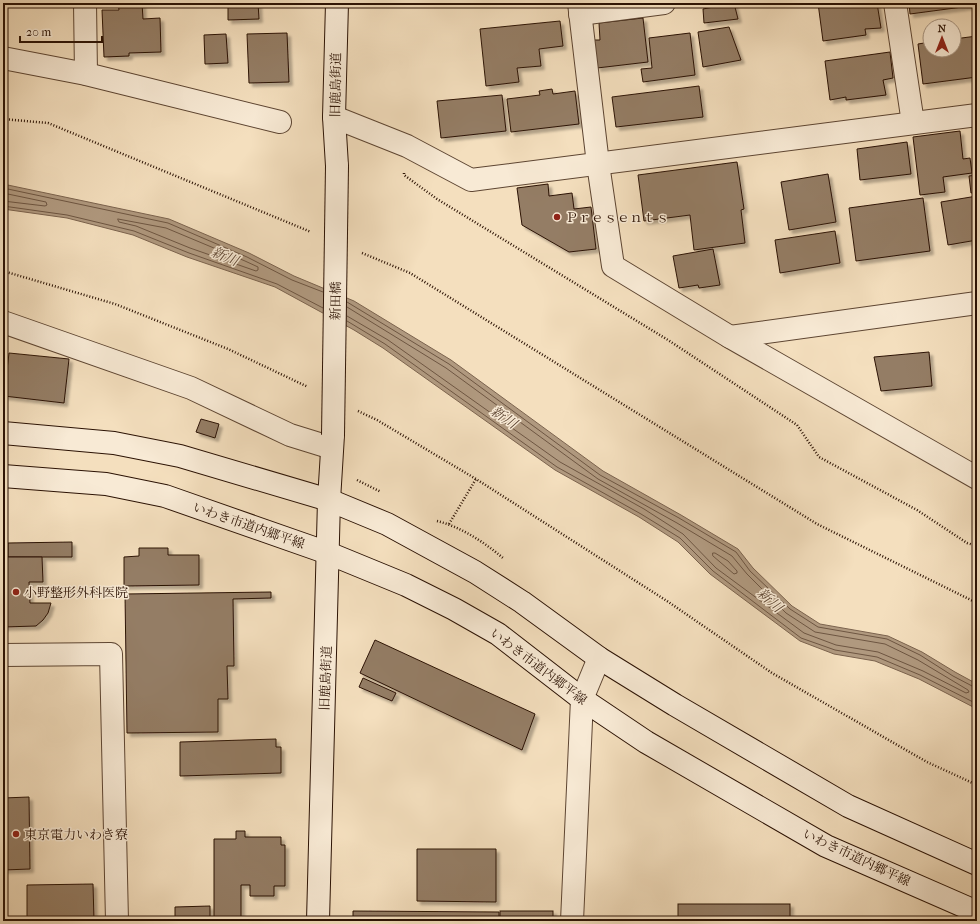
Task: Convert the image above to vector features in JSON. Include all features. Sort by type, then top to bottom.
[{"type":"street","points":[[85,3],[86,74]]},
{"type":"street","name":"旧鹿島街道","points":[[337,3],[334,117],[337,166]]},
{"type":"street","points":[[664,3],[579,8],[598,164],[613,266],[730,337],[977,478]]},
{"type":"street","points":[[895,3],[913,123]]},
{"type":"street","points":[[3,58],[86,74],[280,122]]},
{"type":"street","points":[[334,117],[407,146],[471,180],[977,115]]},
{"type":"street","name":"新田橋","points":[[332,442],[337,166]]},
{"type":"street","points":[[730,337],[977,303]]},
{"type":"street","points":[[3,322],[190,388],[290,435],[332,442]]},
{"type":"street","points":[[3,433],[114,443],[180,456],[329,500],[387,524],[475,572],[522,602],[599,658],[675,705],[848,806],[977,864]]},
{"type":"street","name":"旧鹿島街道","points":[[318,921],[329,500],[332,442]]},
{"type":"street","name":"いわき市道内郷平線","points":[[3,476],[106,484],[165,496],[328,553],[406,585],[492,630],[582,698],[646,742],[826,846],[977,912]]},
{"type":"street","points":[[3,655],[111,654],[117,921]]},
{"type":"street","points":[[572,921],[582,698],[599,658]]},
{"type":"path","points":[[3,118],[48,123],[314,233]]},
{"type":"path","points":[[407,146],[404,175],[436,199],[668,340],[797,425],[819,457],[917,510],[967,543],[977,546]]},
{"type":"path","points":[[358,252],[410,273],[817,524],[977,603]]},
{"type":"path","points":[[3,271],[115,304],[228,350],[309,388]]},
{"type":"path","points":[[356,410],[377,420],[476,479],[666,601],[772,673],[927,762],[977,785]]},
{"type":"path","points":[[448,524],[476,479]]},
{"type":"path","points":[[357,480],[385,495]]},
{"type":"path","points":[[436,521],[448,524],[489,546],[505,559]]},
{"type":"water","name":"新川","points":[[3,184],[169,219],[249,253],[294,276],[354,301],[451,360],[603,471],[738,549],[753,568],[792,606],[820,624],[888,636],[922,652],[977,684],[977,709],[919,679],[875,661],[834,654],[800,641],[710,574],[678,542],[639,517],[555,470],[383,348],[354,330],[275,287],[187,257],[133,235],[67,218],[3,209]]},
{"type":"building","points":[[118,3],[142,3],[143,19],[160,18],[161,52],[129,53],[129,56],[104,57],[102,10],[119,10]]},
{"type":"building","points":[[228,3],[258,3],[259,19],[228,20]]},
{"type":"building","points":[[734,3],[738,19],[704,23],[703,9]]},
{"type":"building","points":[[818,3],[877,3],[881,28],[865,29],[866,35],[823,41]]},
{"type":"building","points":[[909,3],[970,3],[970,6],[910,14]]},
{"type":"building","points":[[643,18],[648,62],[597,68],[594,40],[600,40],[599,23]]},
{"type":"building","points":[[560,21],[563,46],[539,49],[541,66],[517,68],[519,82],[486,86],[480,29]]},
{"type":"building","points":[[729,27],[741,60],[703,67],[698,32]]},
{"type":"building","points":[[287,33],[289,82],[249,83],[247,34]]},
{"type":"building","points":[[690,33],[695,75],[643,82],[641,69],[652,68],[649,38]]},
{"type":"building","points":[[226,34],[228,63],[205,64],[204,35]]},
{"type":"building","points":[[977,36],[977,77],[923,84],[918,44],[922,43],[922,58],[962,58],[962,38]]},
{"type":"building","points":[[890,52],[893,78],[883,80],[886,95],[846,100],[846,97],[830,100],[825,61]]},
{"type":"building","points":[[699,86],[703,117],[616,127],[612,97]]},
{"type":"building","points":[[552,89],[553,94],[575,91],[579,124],[511,132],[507,99],[540,95],[539,91]]},
{"type":"building","points":[[502,95],[506,131],[441,138],[437,101]]},
{"type":"building","points":[[960,131],[963,159],[970,158],[972,173],[943,177],[945,192],[920,195],[913,137]]},
{"type":"building","points":[[907,142],[911,174],[860,180],[857,149]]},
{"type":"building","points":[[737,162],[744,209],[741,210],[745,243],[694,250],[690,215],[644,221],[638,175]]},
{"type":"building","points":[[828,174],[836,222],[789,230],[781,182]]},
{"type":"building","points":[[977,175],[977,192],[971,193],[969,176]]},
{"type":"building","name":"Ｐｒｅｓｅｎｔｓ","points":[[548,184],[549,196],[572,193],[574,209],[591,207],[596,249],[569,252],[522,225],[517,188]]},
{"type":"building","points":[[977,196],[977,240],[948,245],[941,202]]},
{"type":"building","points":[[923,198],[930,251],[856,261],[849,208]]},
{"type":"building","points":[[835,231],[840,263],[780,273],[775,240]]},
{"type":"building","points":[[713,249],[720,285],[699,288],[698,285],[679,288],[673,256]]},
{"type":"building","points":[[929,352],[932,386],[881,391],[874,357]]},
{"type":"building","points":[[9,353],[69,359],[64,403],[4,396]]},
{"type":"building","points":[[201,419],[219,424],[215,438],[196,432]]},
{"type":"building","points":[[72,542],[72,557],[8,557],[8,543]]},
{"type":"building","points":[[139,548],[168,548],[168,555],[199,555],[199,585],[124,586],[124,557],[139,556]]},
{"type":"building","name":"小野整形外科医院","points":[[3,557],[42,557],[43,582],[29,582],[30,603],[51,603],[48,613],[36,626],[3,627]]},
{"type":"building","points":[[271,592],[271,598],[233,599],[234,666],[227,666],[228,699],[218,699],[218,732],[127,733],[125,594]]},
{"type":"building","points":[[375,640],[535,714],[522,750],[360,673]]},
{"type":"building","points":[[363,678],[396,693],[392,701],[359,687]]},
{"type":"building","points":[[276,739],[276,747],[281,747],[281,773],[180,776],[180,742]]},
{"type":"building","name":"東京電力いわき寮","points":[[29,797],[30,869],[3,870],[3,798]]},
{"type":"building","points":[[236,831],[245,831],[245,837],[281,837],[281,845],[285,845],[285,886],[274,886],[274,896],[250,896],[250,885],[241,885],[241,919],[214,919],[214,839],[236,839]]},
{"type":"building","points":[[417,849],[496,849],[496,902],[417,901]]},
{"type":"building","points":[[93,884],[94,921],[27,921],[27,885]]},
{"type":"building","points":[[678,904],[790,904],[790,921],[678,921]]},
{"type":"building","points":[[210,906],[210,921],[132,921],[175,919],[175,907]]},
{"type":"building","points":[[353,911],[499,912],[499,921],[353,921]]},
{"type":"building","points":[[500,911],[553,911],[553,921],[500,921]]},
{"type":"place","name":"Ｐｒｅｓｅｎｔｓ","points":[[557,217]]},
{"type":"place","name":"小野整形外科医院","points":[[16,592]]},
{"type":"place","name":"東京電力いわき寮","points":[[16,834]]}]
